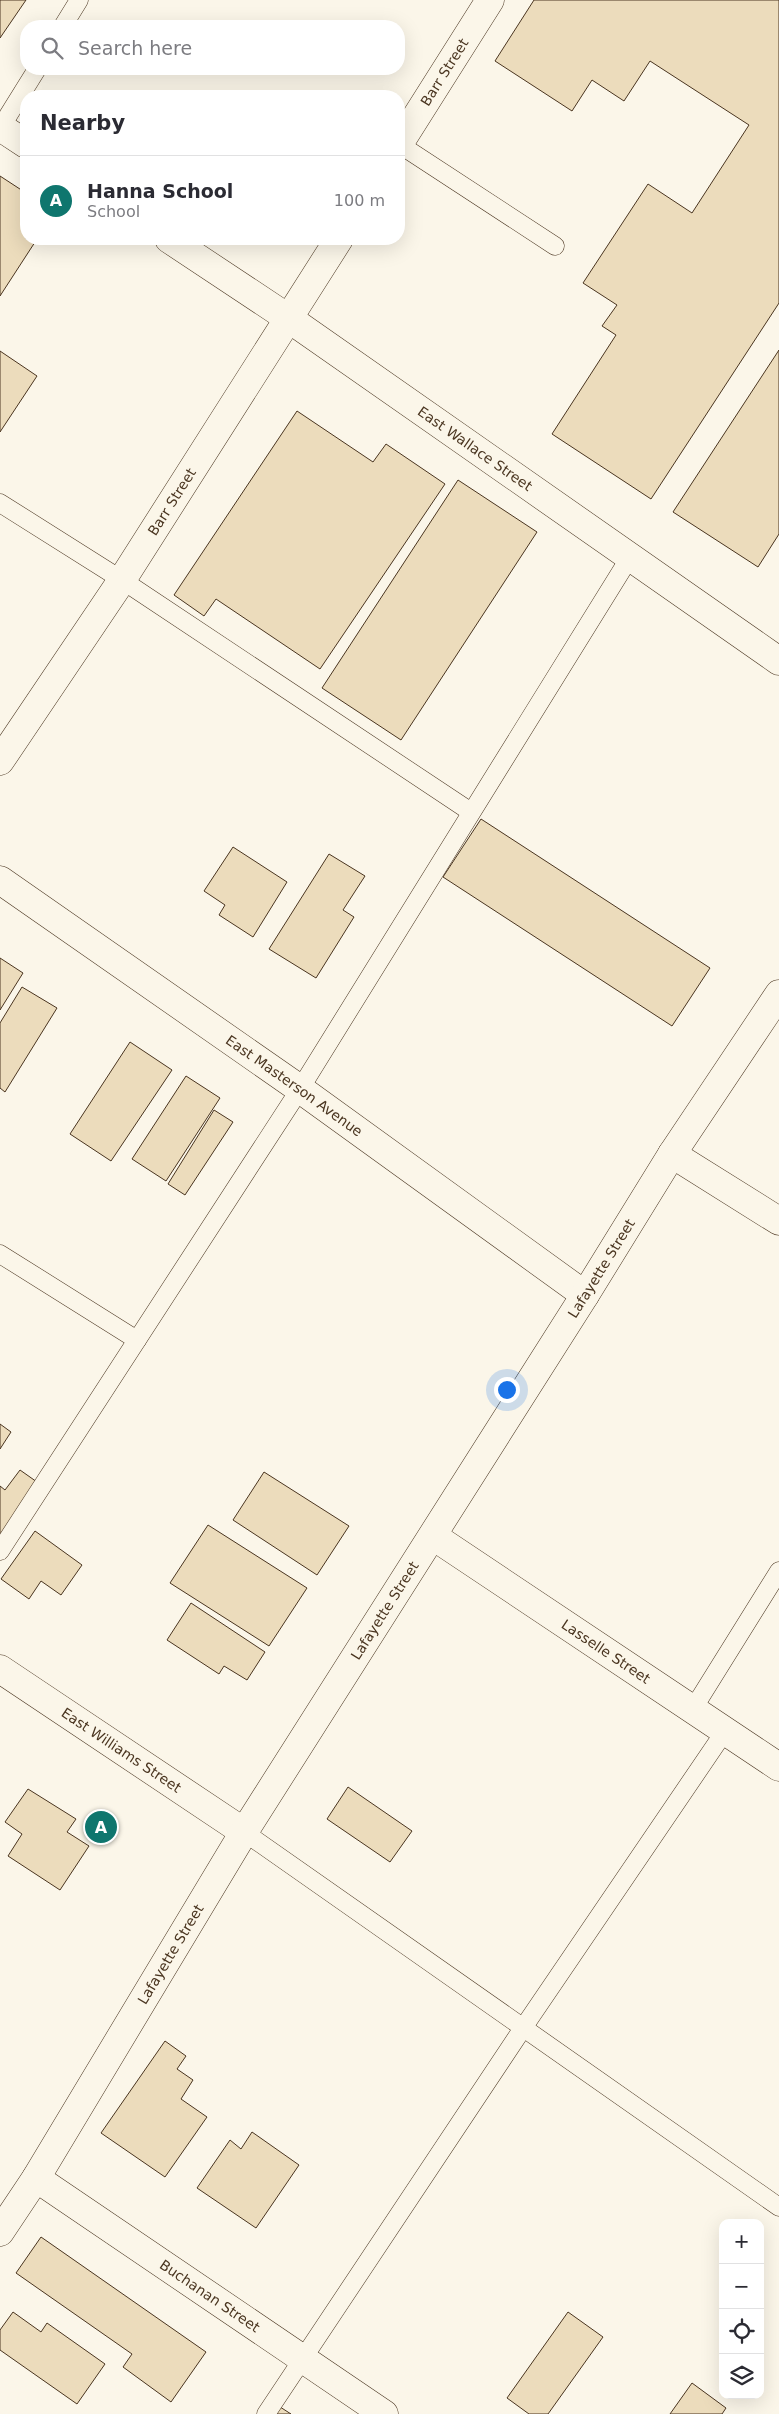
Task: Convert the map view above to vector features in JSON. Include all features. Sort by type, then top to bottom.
[{"type":"main road","name":"Barr Street","points":[[405,135],[490,0]]},
{"type":"main road","points":[[0,127],[20,140]]},
{"type":"main road","name":"East Wallace Street","points":[[178,245],[288,318],[779,661]]},
{"type":"main road","name":"Barr Street","points":[[0,761],[122,580],[335,245]]},
{"type":"main road","name":"East Masterson Avenue","points":[[0,880],[300,1088],[585,1295]]},
{"type":"main road","name":"Lafayette Street","points":[[0,2232],[36,2178],[244,1832],[433,1536],[672,1154],[779,994]]},
{"type":"main road","points":[[672,1154],[779,1221]]},
{"type":"main road","name":"Lasselle Street","points":[[433,1536],[779,1767]]},
{"type":"main road","name":"East Williams Street","points":[[0,1669],[244,1832]]},
{"type":"main road","name":"Buchanan Street","points":[[36,2178],[384,2414]]},
{"type":"lane","points":[[67,20],[79,0]]},
{"type":"lane","points":[[24,90],[33,75]]},
{"type":"lane","points":[[0,127],[20,96]]},
{"type":"lane","points":[[405,148],[555,246]]},
{"type":"lane","points":[[0,503],[122,580],[471,812]]},
{"type":"lane","points":[[0,1551],[300,1088],[630,557]]},
{"type":"lane","points":[[0,1254],[137,1340]]},
{"type":"lane","points":[[693,1709],[779,1571]]},
{"type":"lane","points":[[266,2414],[523,2028],[725,1731]]},
{"type":"lane","points":[[244,1832],[779,2207]]},
{"type":"building","points":[[0,0],[26,0],[0,38]]},
{"type":"building","points":[[534,0],[779,0],[779,303],[651,499],[552,434],[616,335],[602,326],[617,305],[583,283],[648,184],[692,213],[749,125],[650,61],[624,101],[592,80],[572,111],[495,61]]},
{"type":"building","points":[[0,176],[20,189],[20,245],[33,245],[0,296]]},
{"type":"building","points":[[779,350],[779,534],[758,567],[673,512]]},
{"type":"building","points":[[0,351],[37,376],[0,432]]},
{"type":"building","points":[[297,411],[373,462],[386,444],[445,484],[320,669],[216,599],[204,616],[174,595]]},
{"type":"building","points":[[458,480],[537,532],[401,740],[322,688]]},
{"type":"building","points":[[481,819],[710,968],[672,1026],[443,877]]},
{"type":"building","points":[[233,847],[287,882],[253,937],[219,915],[225,905],[204,891]]},
{"type":"building","points":[[329,854],[365,876],[343,910],[354,917],[316,978],[269,949]]},
{"type":"building","points":[[0,958],[23,973],[0,1010]]},
{"type":"building","points":[[22,987],[57,1008],[5,1092],[0,1088],[0,1023]]},
{"type":"building","points":[[130,1042],[172,1070],[111,1161],[70,1134]]},
{"type":"building","points":[[186,1076],[220,1098],[166,1181],[132,1159]]},
{"type":"building","points":[[214,1110],[233,1122],[185,1195],[168,1184]]},
{"type":"building","points":[[0,1424],[11,1432],[0,1449]]},
{"type":"building","points":[[20,1470],[37,1482],[0,1536],[0,1486],[5,1490]]},
{"type":"building","points":[[264,1472],[349,1526],[317,1575],[233,1520]]},
{"type":"building","points":[[208,1525],[307,1588],[269,1646],[170,1583]]},
{"type":"building","points":[[35,1531],[82,1565],[61,1595],[41,1581],[29,1599],[1,1579]]},
{"type":"building","points":[[191,1603],[265,1652],[247,1680],[224,1666],[219,1674],[167,1640]]},
{"type":"building","points":[[348,1787],[412,1831],[390,1862],[327,1819]]},
{"type":"building","points":[[28,1789],[76,1819],[67,1832],[89,1846],[60,1890],[8,1856],[22,1834],[5,1822]]},
{"type":"building","points":[[165,2041],[186,2056],[177,2069],[193,2080],[181,2099],[207,2117],[165,2177],[101,2133]]},
{"type":"building","points":[[252,2132],[299,2165],[256,2228],[197,2188],[230,2140],[241,2149]]},
{"type":"building","points":[[41,2237],[206,2352],[171,2402],[123,2367],[132,2354],[16,2273]]},
{"type":"building","points":[[13,2312],[41,2332],[47,2323],[105,2364],[77,2404],[0,2350],[0,2330]]},
{"type":"building","points":[[568,2312],[603,2337],[548,2414],[529,2414],[507,2398]]},
{"type":"building","points":[[692,2383],[726,2408],[722,2414],[670,2414]]},
{"type":"building","points":[[277,2405],[291,2414],[272,2414]]},
{"type":"place","name":"Hanna School","points":[[101,1827]]}]
